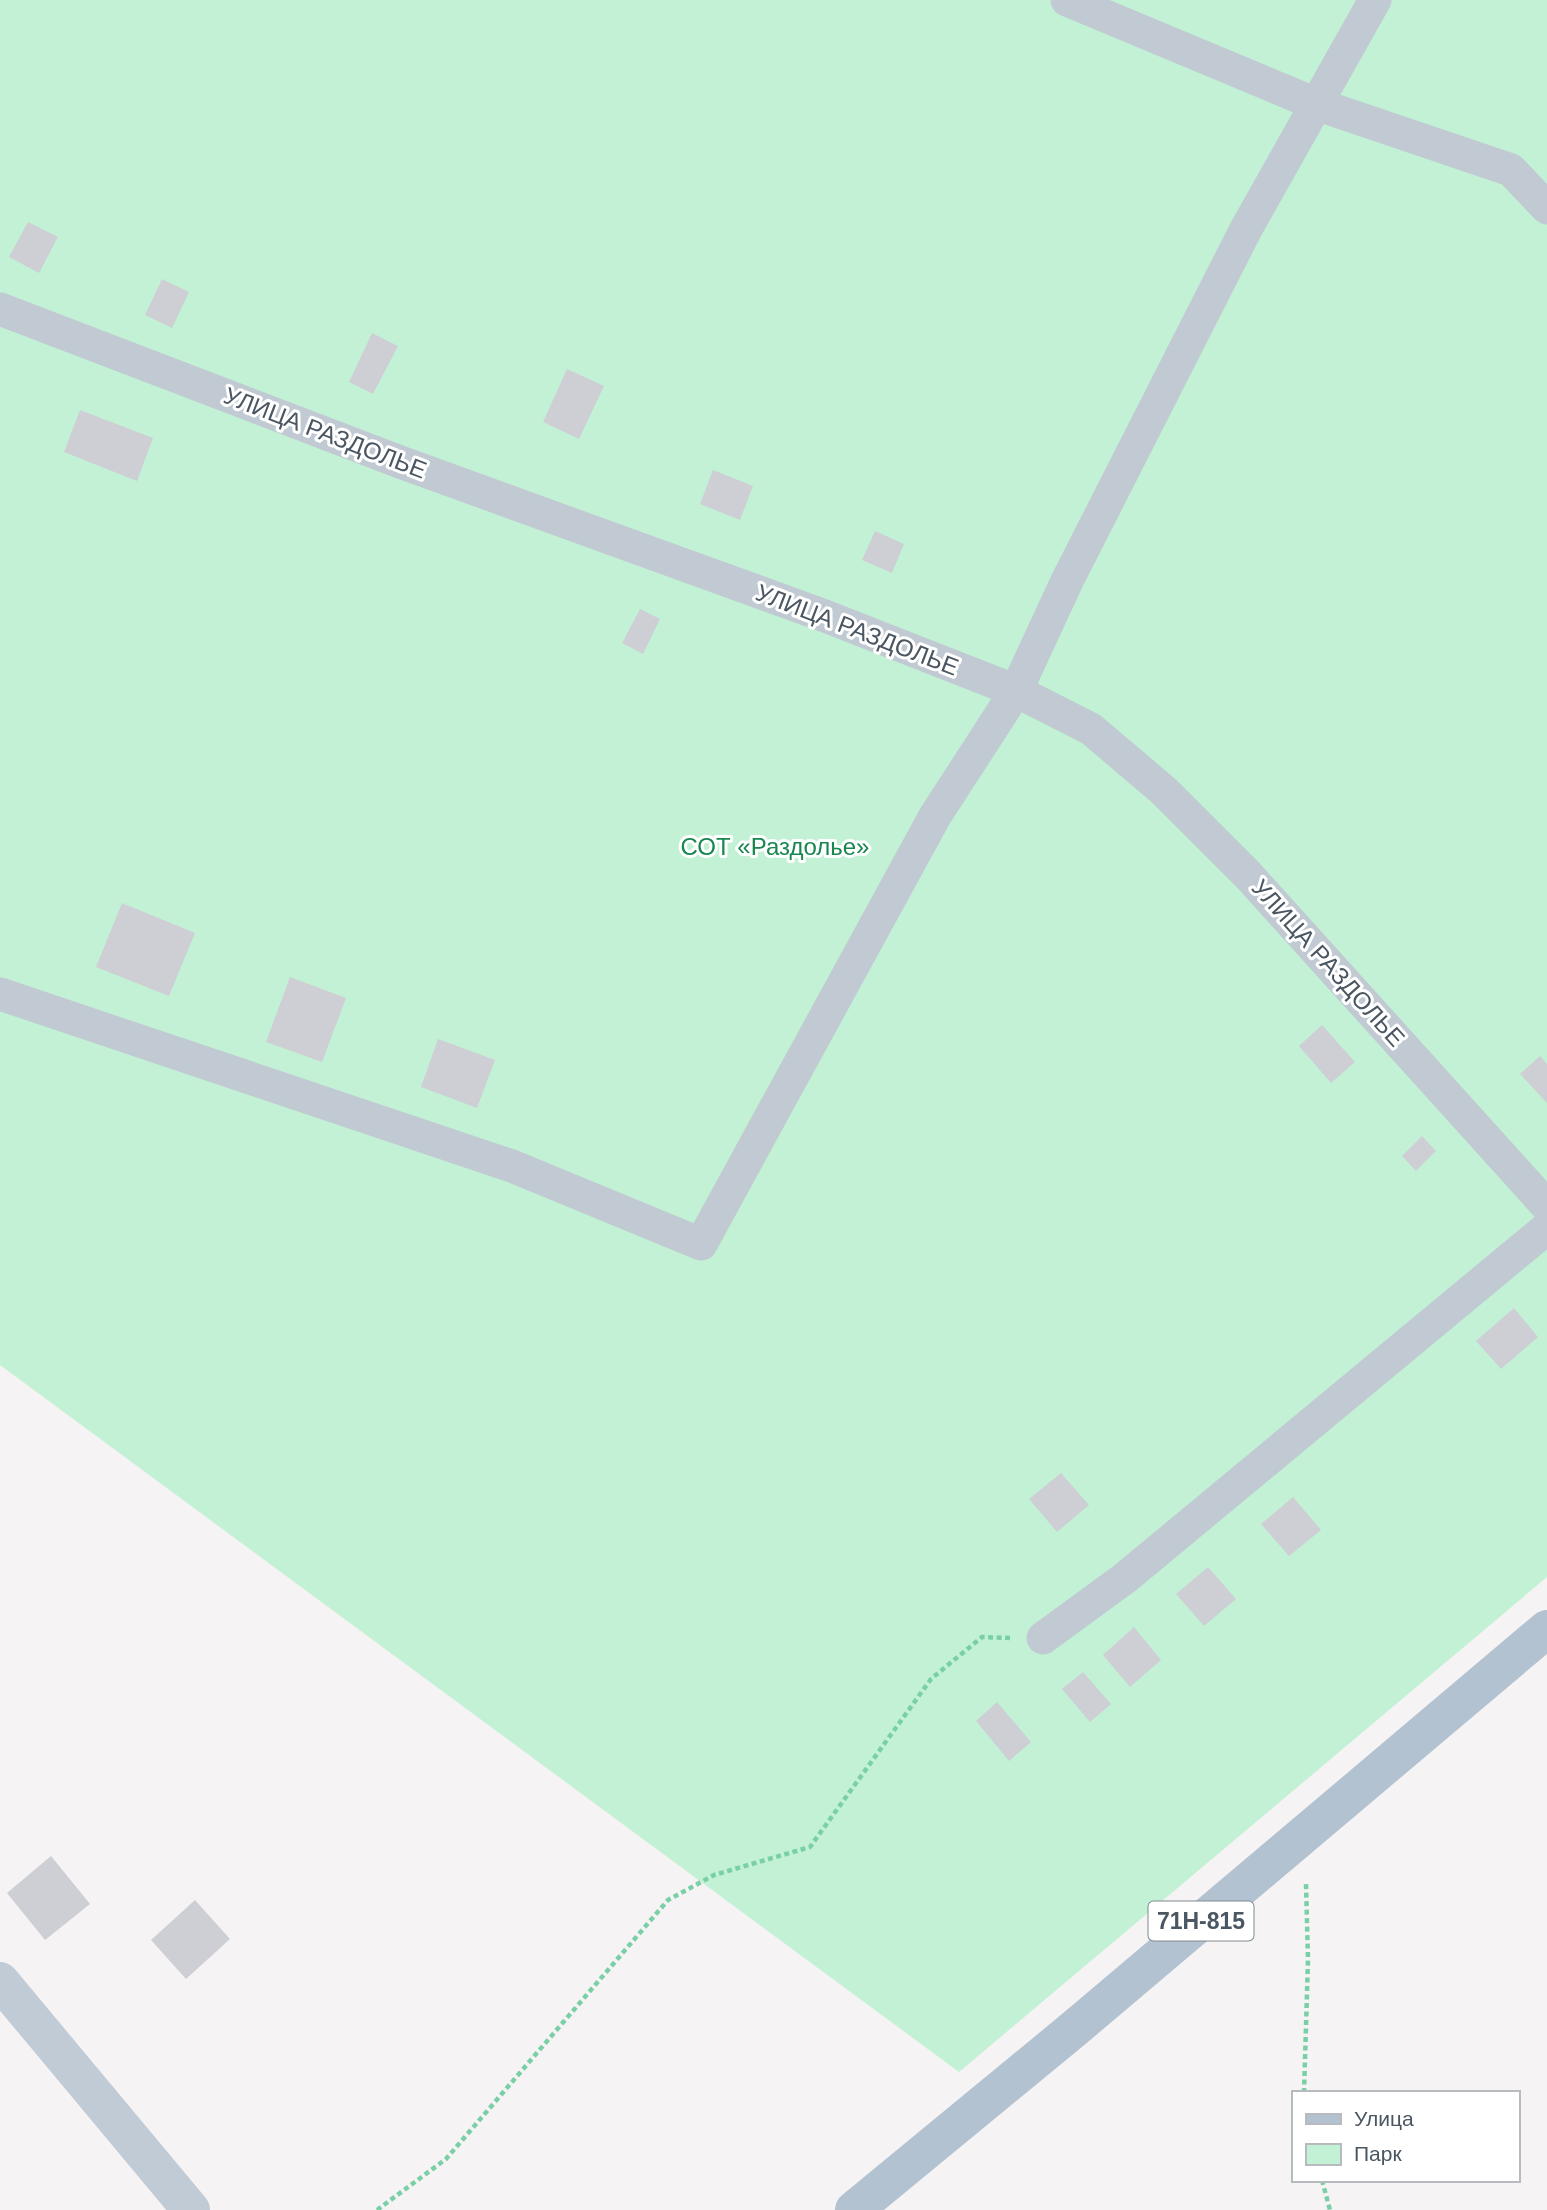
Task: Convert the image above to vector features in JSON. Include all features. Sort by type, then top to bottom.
[{"type":"main road","name":"71Н-815","points":[[854,2210],[1075,2028],[1547,1629]]},
{"type":"street","points":[[1066,0],[1317,104],[1511,170],[1547,208]]},
{"type":"street","points":[[0,994],[512,1166],[701,1244],[934,816],[1016,691],[1067,581],[1246,229],[1375,0]]},
{"type":"street","name":"УЛИЦА РАЗДОЛЬЕ","points":[[0,309],[400,462],[825,616],[1016,691],[1091,729],[1164,791],[1248,875],[1547,1206]]},
{"type":"street","points":[[1042,1638],[1125,1578],[1547,1228]]},
{"type":"street","points":[[0,1981],[191,2210]]},
{"type":"path","points":[[377,2210],[446,2159],[668,1900],[714,1875],[810,1847],[931,1679],[982,1637],[1042,1638]]},
{"type":"path","points":[[1304,1834],[1308,1960],[1304,2091]]},
{"type":"path","points":[[1322,2182],[1329,2210]]},
{"type":"green space","name":"СОТ «Раздолье»","points":[[0,0],[1547,0],[1547,1577],[959,2072],[0,1365]]},
{"type":"building","points":[[28,222],[58,237],[39,273],[9,257]]},
{"type":"building","points":[[162,279],[189,292],[172,328],[145,315]]},
{"type":"building","points":[[372,333],[398,346],[373,394],[349,382]]},
{"type":"building","points":[[567,369],[604,386],[579,439],[543,422]]},
{"type":"building","points":[[80,410],[153,438],[137,481],[64,452]]},
{"type":"building","points":[[713,470],[753,486],[740,520],[700,504]]},
{"type":"building","points":[[875,531],[904,544],[892,573],[862,560]]},
{"type":"building","points":[[640,609],[660,619],[643,654],[622,643]]},
{"type":"building","points":[[122,903],[195,933],[169,996],[96,967]]},
{"type":"building","points":[[290,977],[346,998],[322,1062],[266,1042]]},
{"type":"building","points":[[1322,1025],[1355,1062],[1331,1083],[1299,1046]]},
{"type":"building","points":[[438,1039],[495,1060],[477,1108],[421,1087]]},
{"type":"building","points":[[1540,1056],[1547,1064],[1547,1103],[1520,1074]]},
{"type":"building","points":[[1422,1136],[1436,1151],[1416,1171],[1402,1156]]},
{"type":"building","points":[[1514,1308],[1538,1337],[1501,1369],[1476,1341]]},
{"type":"building","points":[[1061,1473],[1089,1505],[1057,1532],[1029,1499]]},
{"type":"building","points":[[1293,1497],[1321,1530],[1289,1556],[1261,1524]]},
{"type":"building","points":[[1208,1567],[1236,1599],[1204,1626],[1176,1594]]},
{"type":"building","points":[[1134,1627],[1161,1660],[1130,1687],[1103,1655]]},
{"type":"building","points":[[1083,1672],[1111,1704],[1090,1722],[1062,1689]]},
{"type":"building","points":[[997,1702],[1031,1742],[1009,1761],[976,1721]]},
{"type":"building","points":[[51,1856],[90,1904],[45,1940],[7,1893]]},
{"type":"building","points":[[195,1900],[230,1939],[186,1979],[151,1940]]}]
